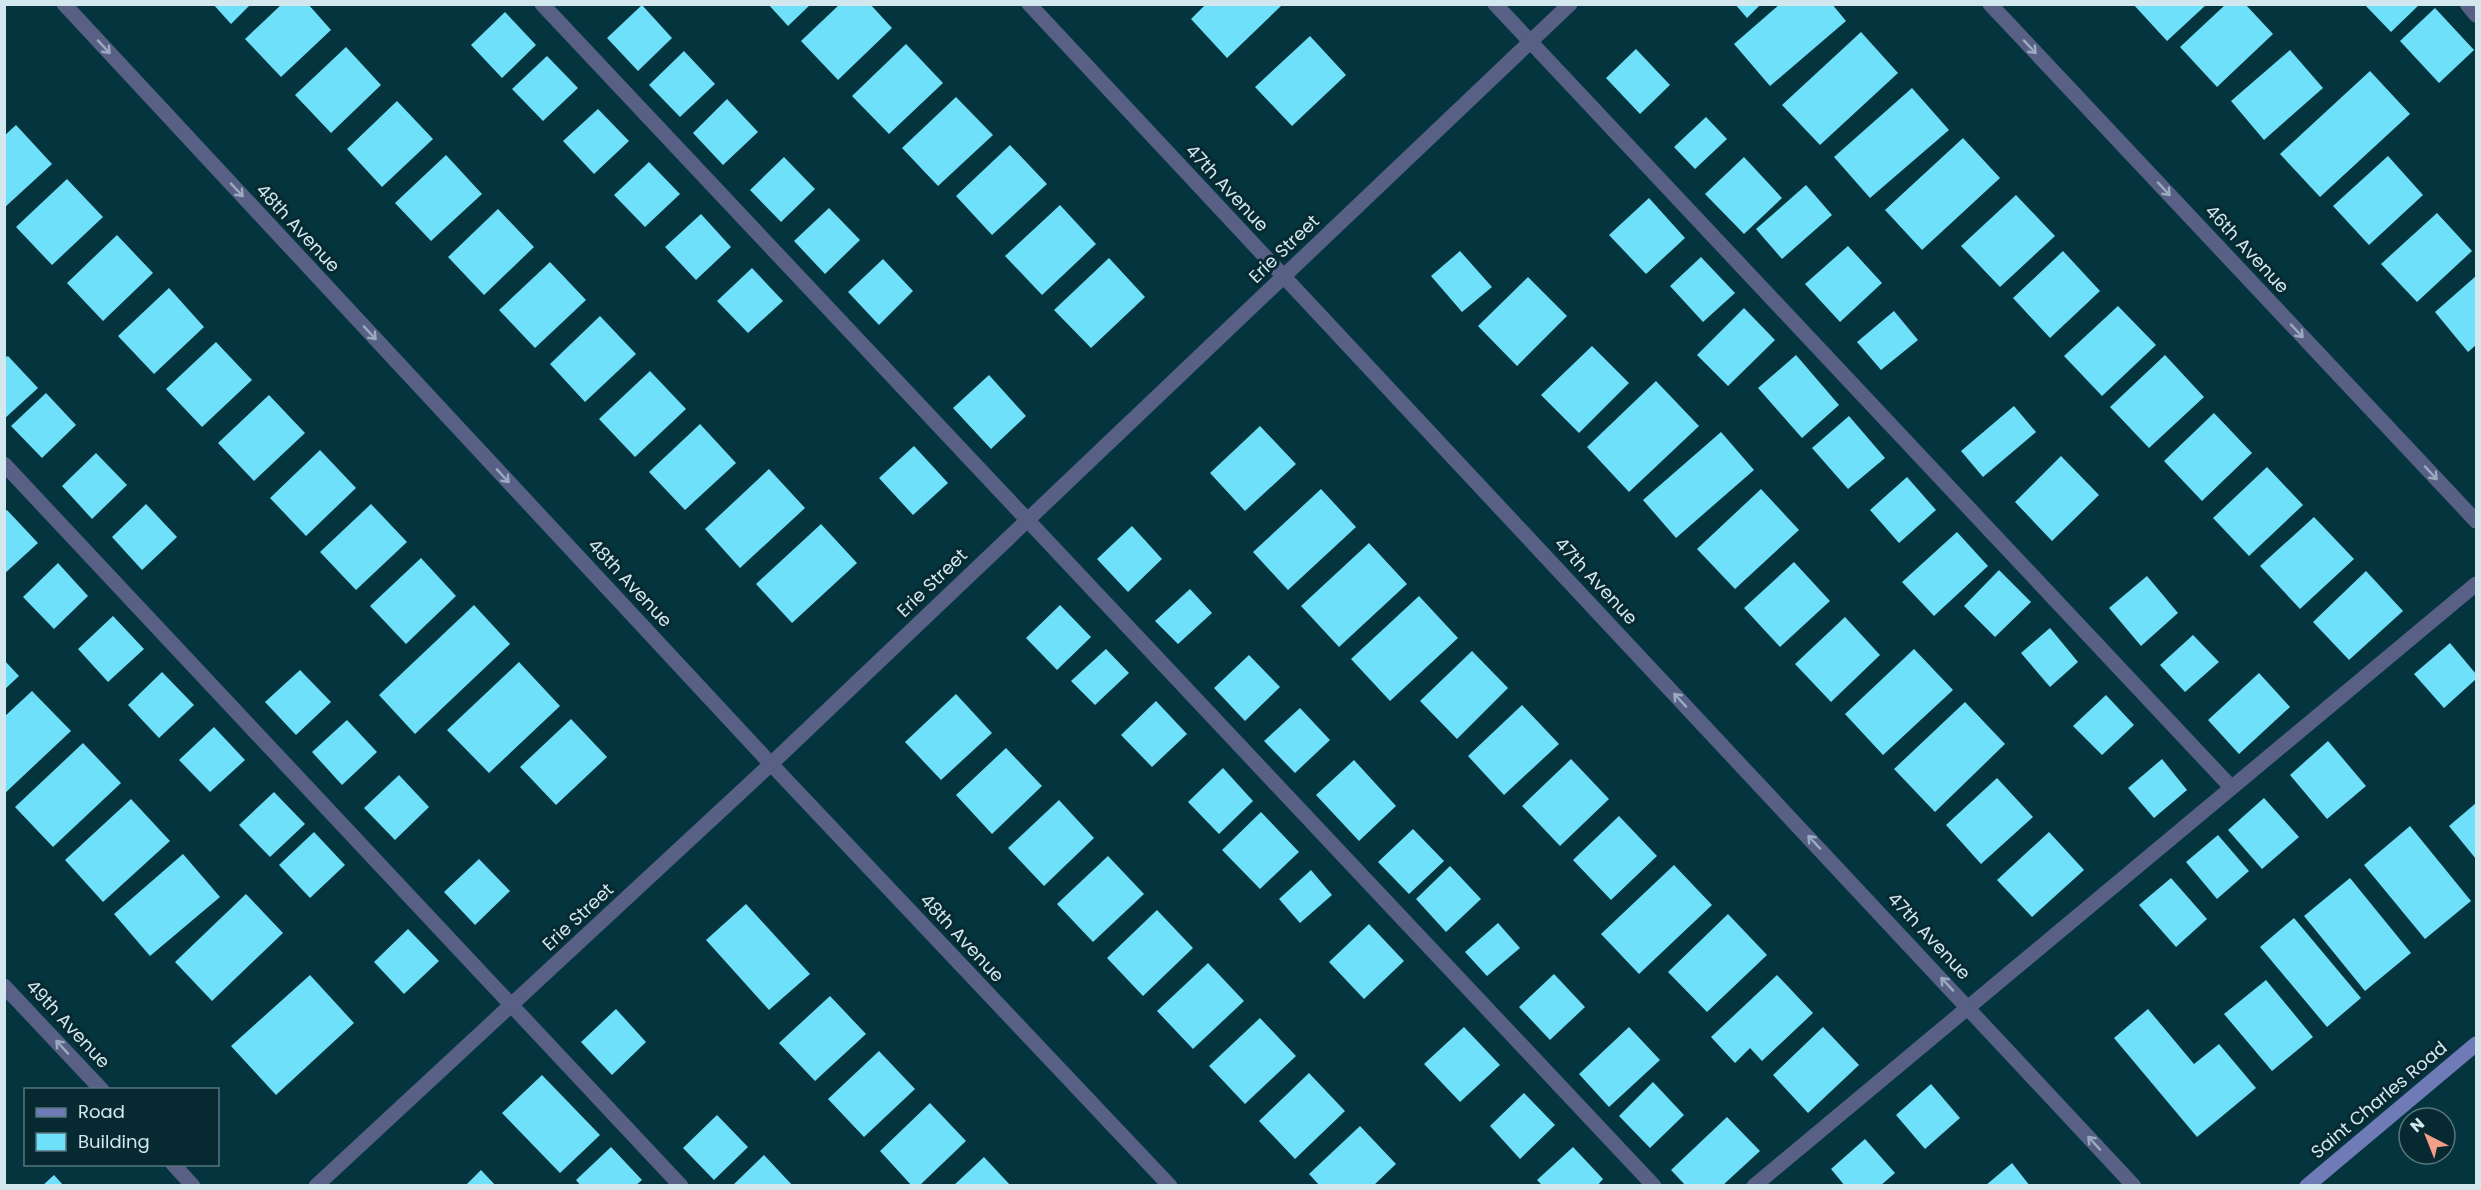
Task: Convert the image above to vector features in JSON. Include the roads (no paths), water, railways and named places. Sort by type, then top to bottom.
[{"type":"main road","name":"Saint Charles Road","points":[[2307,1185],[2476,1044]]},
{"type":"street","name":"48th Avenue","points":[[64,4],[771,764],[1170,1185]]},
{"type":"street","points":[[542,4],[1654,1185]]},
{"type":"street","name":"47th Avenue","points":[[1029,4],[2134,1185]]},
{"type":"street","points":[[1495,4],[2231,787]]},
{"type":"street","name":"Erie Street","points":[[316,1185],[771,764],[1570,4]]},
{"type":"street","name":"46th Avenue","points":[[1990,4],[2476,521]]},
{"type":"street","points":[[2467,4],[2476,15]]},
{"type":"street","points":[[4,464],[681,1185]]},
{"type":"street","points":[[1754,1185],[2476,584]]},
{"type":"street","name":"49th Avenue","points":[[4,986],[101,1088]]},
{"type":"street","points":[[175,1166],[193,1185]]}]
